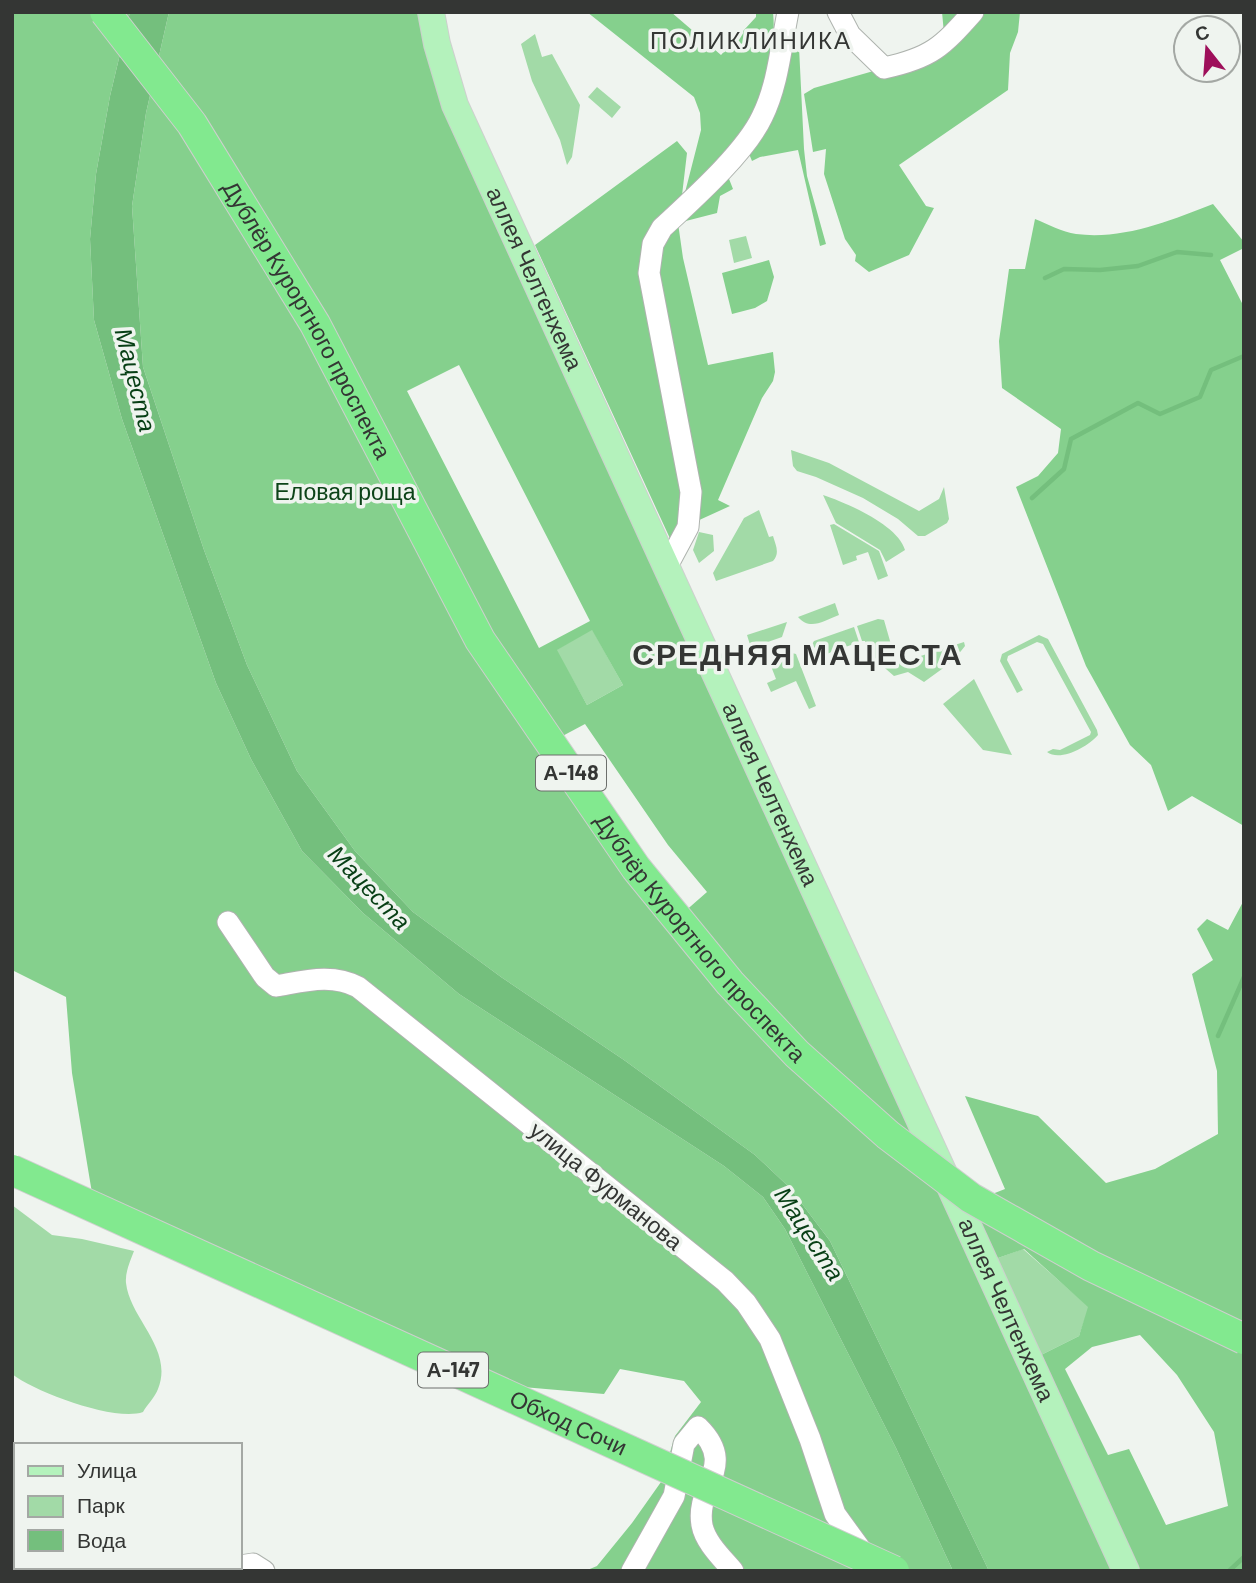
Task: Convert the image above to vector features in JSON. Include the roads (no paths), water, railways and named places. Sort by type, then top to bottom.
[{"type":"highway","name":"Дублёр Курортного проспекта","points":[[105,12],[192,124],[314,324],[480,639],[636,869],[730,984],[797,1054],[878,1126],[971,1198],[1091,1266],[1244,1339]]},
{"type":"highway","name":"Обход Сочи","points":[[12,1170],[894,1571]]},
{"type":"main road","name":"аллея Челтенхема","points":[[430,12],[455,105],[1126,1571]]},
{"type":"street","points":[[667,566],[688,527],[691,492],[649,273],[653,244],[662,228],[741,148],[762,118],[771,94],[788,12]]},
{"type":"street","points":[[838,12],[850,35],[884,68],[913,62],[933,52],[944,44],[973,12]]},
{"type":"street","name":"улица Фурманова","points":[[228,922],[265,977],[276,986],[331,978],[358,987],[725,1281],[746,1303],[770,1339],[810,1439],[835,1514],[877,1571]]},
{"type":"street","points":[[632,1571],[674,1496],[684,1444],[698,1427],[708,1438],[716,1466],[702,1509],[702,1527],[733,1571]]},
{"type":"street","points":[[242,1566],[253,1564],[264,1571]]},
{"type":"water","name":"Мацеста","points":[[130,12],[169,12],[146,113],[132,206],[143,367],[204,550],[247,665],[297,771],[355,851],[413,912],[755,1155],[790,1188],[830,1241],[989,1571],[953,1571],[896,1448],[785,1229],[763,1197],[724,1166],[459,994],[363,913],[302,851],[251,759],[216,683],[122,419],[94,320],[90,239],[96,174],[110,96]]},
{"type":"waterway","points":[[1045,278],[1064,269],[1100,270],[1138,266],[1177,252],[1211,255]]},
{"type":"waterway","points":[[1032,498],[1064,469],[1071,439],[1138,403],[1160,414],[1200,397],[1211,370],[1244,356]]},
{"type":"waterway","points":[[1218,1036],[1244,977]]},
{"type":"waterway","points":[[1229,1571],[1244,1557]]},
{"type":"district","name":"ПОЛИКЛИНИКА","points":[[751,41]]},
{"type":"district","name":"СРЕДНЯЯ МАЦЕСТА","points":[[798,655]]},
{"type":"park label","name":"Еловая роща","points":[[345,492]]}]
